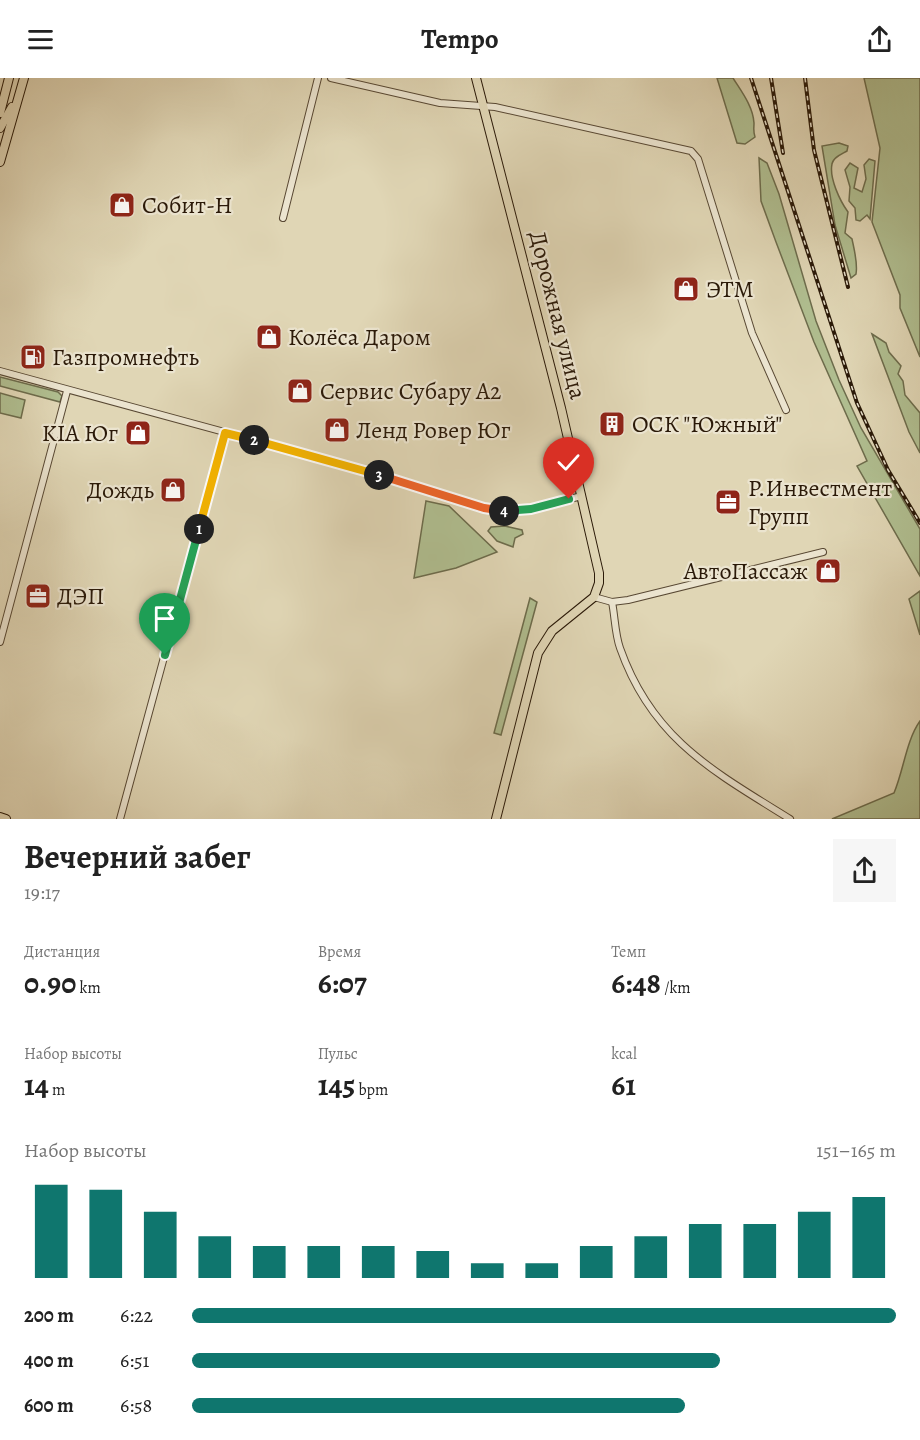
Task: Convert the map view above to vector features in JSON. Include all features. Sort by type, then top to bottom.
[{"type":"main road","points":[[0,113],[9,78]]},
{"type":"main road","points":[[0,162],[24,78]]},
{"type":"main road","name":"Дорожная улица","points":[[476,78],[516,227],[582,496],[599,573],[599,583],[594,597]]},
{"type":"main road","points":[[0,128],[19,92]]},
{"type":"main road","points":[[496,819],[538,653],[552,631],[594,597]]},
{"type":"main road","points":[[0,817],[6,819]]},
{"type":"street","points":[[283,218],[318,78]]},
{"type":"street","points":[[331,78],[440,103],[482,104],[692,152],[698,159],[752,333],[786,410]]},
{"type":"street","points":[[0,371],[400,481],[493,510],[520,511],[582,496]]},
{"type":"street","points":[[0,642],[67,391]]},
{"type":"street","points":[[120,819],[225,433]]},
{"type":"street","points":[[594,597],[612,602],[823,552]]},
{"type":"street","points":[[612,602],[620,646],[636,684],[658,720],[708,768],[790,819]]},
{"type":"green space","points":[[717,78],[733,78],[749,105],[755,137],[745,144],[737,143]]},
{"type":"green space","points":[[864,78],[920,78],[920,357],[900,308],[900,295],[872,222],[880,148]]},
{"type":"green space","points":[[839,143],[848,146],[847,151],[834,159],[831,170],[836,189],[848,212],[845,233],[852,239],[856,256],[856,274],[851,278],[835,225],[822,146]]},
{"type":"green space","points":[[759,158],[767,163],[779,194],[816,321],[839,380],[861,428],[920,529],[920,576],[857,466],[867,461],[814,342],[761,201]]},
{"type":"green space","points":[[869,159],[875,161],[870,219],[867,215],[860,221],[856,220],[855,208],[849,201],[850,187],[845,170],[850,163],[858,168],[854,188],[862,192],[866,179],[864,165]]},
{"type":"green space","points":[[872,334],[886,343],[889,352],[901,366],[898,374],[903,381],[905,395],[920,413],[920,453],[909,432]]},
{"type":"green space","points":[[0,377],[58,392],[62,396],[60,402],[0,386]]},
{"type":"green space","points":[[0,393],[25,400],[21,418],[0,413]]},
{"type":"green space","points":[[426,501],[449,506],[497,552],[456,568],[414,578]]},
{"type":"green space","points":[[505,526],[522,530],[523,534],[515,538],[513,547],[497,541],[488,531],[491,527]]},
{"type":"green space","points":[[920,591],[920,635],[909,599]]},
{"type":"green space","points":[[530,598],[537,602],[501,735],[494,733]]},
{"type":"green space","points":[[920,721],[920,819],[832,819],[894,793],[911,737]]},
{"type":"railway","points":[[751,78],[857,403],[888,470],[920,523]]},
{"type":"railway","points":[[771,78],[783,153]]},
{"type":"railway","points":[[805,78],[814,150],[848,287]]},
{"type":"place","name":"Собит-Н","points":[[122,205]]},
{"type":"place","name":"ЭТМ","points":[[686,289]]},
{"type":"place","name":"Колёса Даром","points":[[269,337]]},
{"type":"place","name":"Газпромнефть","points":[[33,357]]},
{"type":"place","name":"Сервис Субару А2","points":[[300,391]]},
{"type":"place","name":"ОСК \"Южный\"","points":[[612,424]]},
{"type":"place","name":"Ленд Ровер Юг","points":[[337,430]]},
{"type":"place","name":"KIA Юг","points":[[138,433]]},
{"type":"place","name":"Дождь","points":[[173,490]]},
{"type":"place","name":"Р.Инвестмент Групп","points":[[728,502]]},
{"type":"place","name":"АвтоПассаж","points":[[828,571]]},
{"type":"place","name":"ДЭП","points":[[38,596]]},
{"type":"route","points":[[165,655],[225,433],[356,468],[493,510],[520,511],[569,499]]}]
